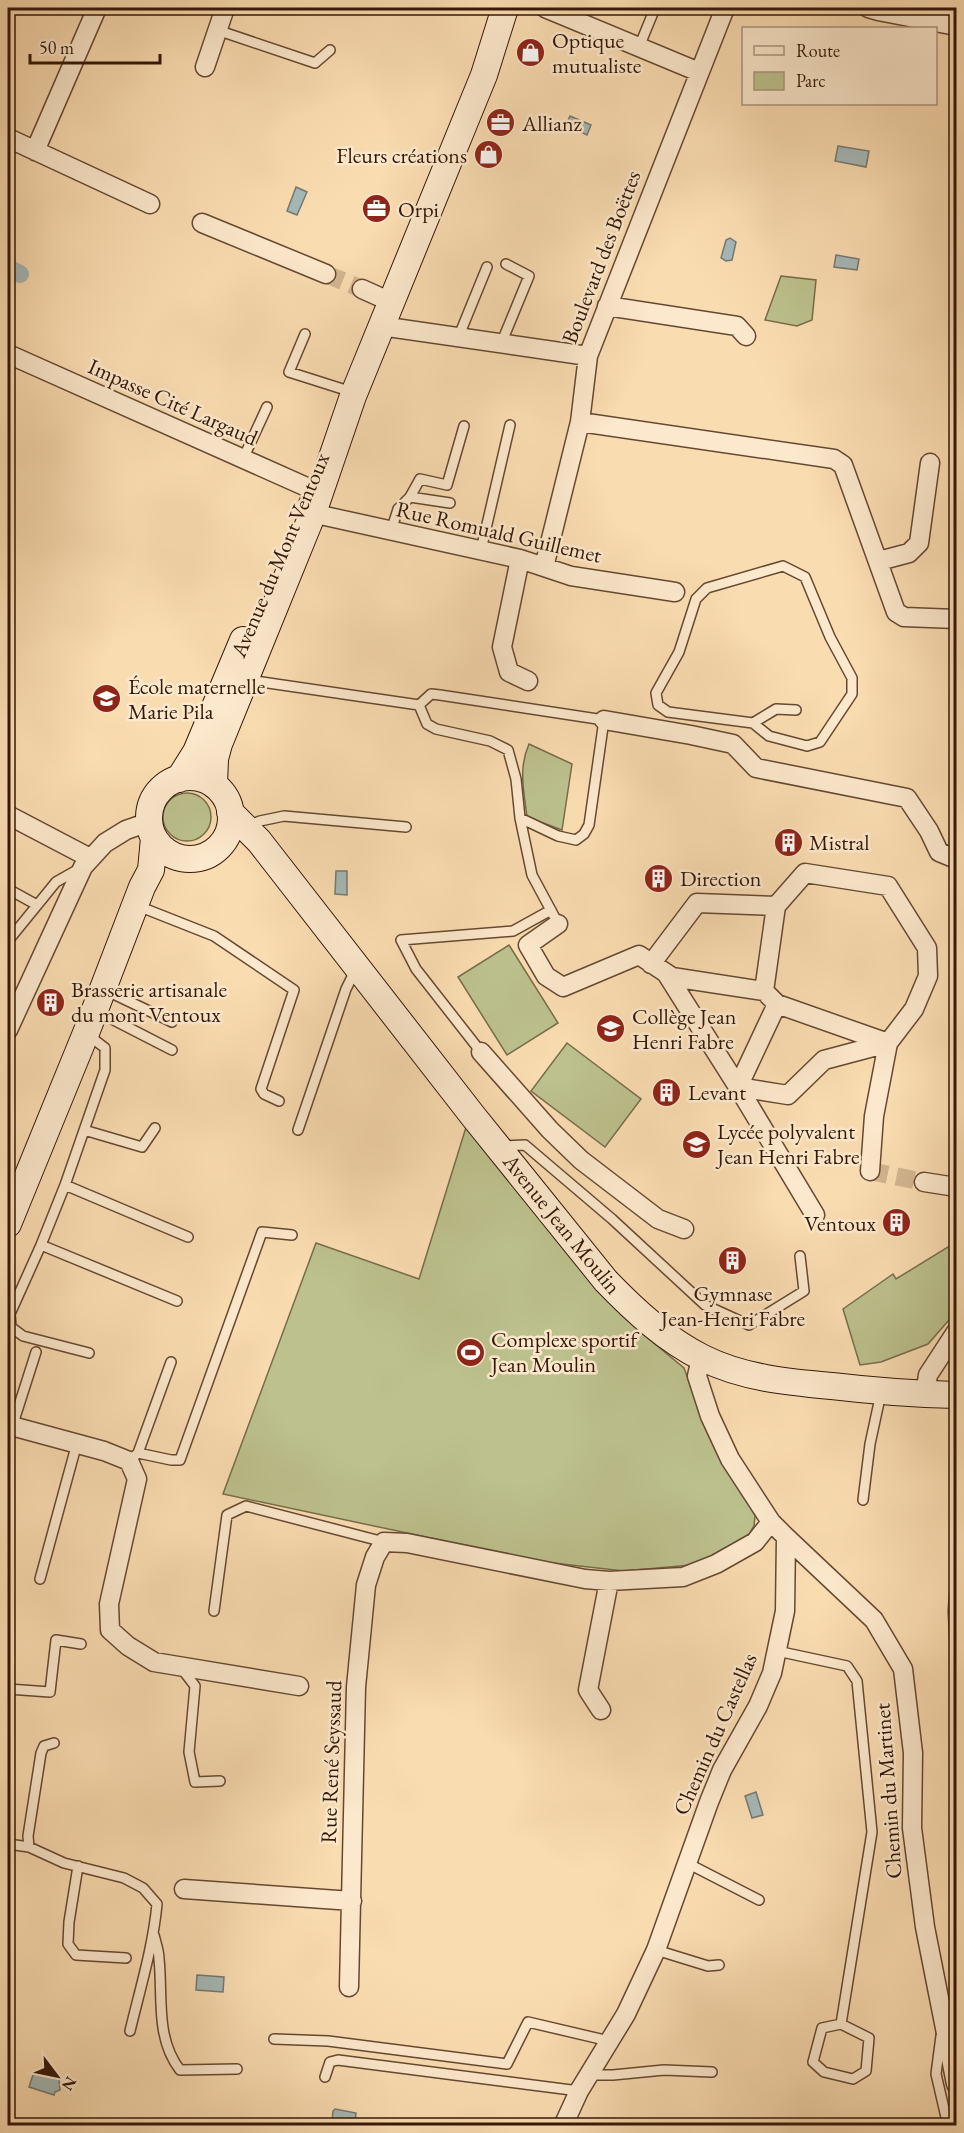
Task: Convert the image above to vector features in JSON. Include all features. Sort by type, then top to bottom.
[{"type":"main road","name":"Avenue du Mont Ventoux","points":[[179,779],[196,752],[313,496],[484,75],[505,8]]},
{"type":"main road","name":"Avenue du Mont Ventoux","points":[[484,75],[521,8]]},
{"type":"main road","name":"Avenue du Mont Ventoux","points":[[214,786],[215,759],[219,744],[302,544],[327,445],[354,394]]},
{"type":"main road","points":[[8,1224],[151,870],[149,811],[153,800],[168,783],[179,779],[191,777],[214,786],[222,793],[238,820],[230,824],[227,835],[220,845],[213,852],[195,859],[176,857],[166,860],[151,870]]},
{"type":"main road","name":"Avenue Jean Moulin","points":[[238,820],[259,841],[599,1272],[620,1296],[652,1324],[701,1358],[762,1378],[881,1392],[957,1395]]},
{"type":"main road","points":[[151,830],[167,852],[176,857]]},
{"type":"main road","points":[[220,845],[250,852],[279,868]]},
{"type":"street","points":[[35,151],[97,8]]},
{"type":"street","points":[[205,67],[225,8]]},
{"type":"street","points":[[545,8],[699,72]]},
{"type":"street","name":"Boulevard des Boëttes","points":[[544,567],[580,422],[588,356],[725,8]]},
{"type":"street","points":[[868,8],[957,26]]},
{"type":"street","points":[[8,138],[150,204]]},
{"type":"street","points":[[202,223],[326,274]]},
{"type":"street","points":[[362,289],[391,302]]},
{"type":"street","points":[[607,306],[737,327],[746,336]]},
{"type":"street","points":[[381,326],[588,356]]},
{"type":"street","name":"Impasse Cité Largaud","points":[[8,354],[243,459],[313,496]]},
{"type":"street","points":[[580,422],[834,459],[843,465],[896,612],[904,617],[957,619]]},
{"type":"street","points":[[879,561],[909,553],[919,543],[930,463]]},
{"type":"street","name":"Rue Romuald Guillemet","points":[[313,496],[391,531],[520,559],[571,576],[675,592]]},
{"type":"street","points":[[520,559],[502,647],[508,672],[528,681]]},
{"type":"street","points":[[604,720],[733,744],[756,768],[907,798],[929,831],[939,852],[957,859]]},
{"type":"street","points":[[8,815],[87,862]]},
{"type":"street","points":[[8,1030],[87,862],[105,843],[126,830],[151,830]]},
{"type":"street","points":[[764,991],[776,906],[804,873],[888,886],[927,948],[928,976],[914,1009],[888,1043],[874,1116],[870,1171]]},
{"type":"street","points":[[658,968],[697,903],[776,906]]},
{"type":"street","points":[[555,917],[528,945],[546,976],[563,987],[639,956],[672,977],[764,991],[777,1004],[888,1043]]},
{"type":"street","points":[[658,968],[738,1087],[815,1215]]},
{"type":"street","points":[[738,1087],[777,1004]]},
{"type":"street","points":[[738,1087],[788,1095],[824,1060],[888,1043]]},
{"type":"street","points":[[481,1052],[550,1130],[582,1160],[658,1219],[684,1229]]},
{"type":"street","points":[[924,1182],[957,1187]]},
{"type":"street","points":[[925,1394],[928,1375],[957,1332]]},
{"type":"street","points":[[701,1358],[696,1376],[710,1416],[730,1459],[771,1522],[786,1537]]},
{"type":"street","points":[[10,1426],[134,1457],[137,1479],[109,1604],[110,1630],[128,1646],[154,1662],[299,1686]]},
{"type":"street","points":[[384,1542],[407,1543],[585,1579],[609,1581],[683,1577],[716,1564],[755,1542],[771,1522]]},
{"type":"street","name":"Chemin du Castellas","points":[[563,2126],[588,2075],[626,2014],[656,1950],[722,1770],[758,1707],[772,1673],[785,1611],[786,1537]]},
{"type":"street","name":"Chemin du Martinet","points":[[786,1537],[874,1620],[903,1669],[913,1753],[912,1828],[925,1927],[942,2022],[957,2084]]},
{"type":"street","name":"Rue René Seyssaud","points":[[349,1987],[356,1687],[366,1585],[375,1557],[384,1542]]},
{"type":"street","points":[[602,1710],[588,1690],[609,1581]]},
{"type":"street","points":[[184,1888],[352,1901]]},
{"type":"lane","points":[[639,47],[656,8]]},
{"type":"lane","points":[[217,30],[315,63],[330,50]]},
{"type":"lane","points":[[501,344],[529,276],[506,264]]},
{"type":"lane","points":[[458,338],[487,267]]},
{"type":"lane","points":[[305,334],[289,372],[354,394]]},
{"type":"lane","points":[[243,459],[267,407]]},
{"type":"lane","points":[[481,550],[510,425]]},
{"type":"lane","points":[[391,531],[398,509],[410,496],[420,479],[447,485],[464,426]]},
{"type":"lane","points":[[410,496],[450,504]]},
{"type":"lane","points":[[783,566],[805,578],[830,637],[852,678],[852,694],[820,742],[807,746],[770,736],[753,723],[668,712],[658,705],[656,693],[679,652],[696,599],[707,588],[783,566]]},
{"type":"lane","points":[[675,592],[696,599]]},
{"type":"lane","points":[[265,634],[283,612]]},
{"type":"lane","points":[[246,680],[419,705]]},
{"type":"lane","points":[[419,705],[431,694],[604,720],[589,825],[585,834],[576,840],[558,836],[520,818]]},
{"type":"lane","points":[[419,705],[428,724],[436,729],[490,741],[508,750],[516,779],[520,818],[531,875],[555,917],[513,931],[401,939],[416,969],[481,1052]]},
{"type":"lane","points":[[753,723],[776,709],[796,710]]},
{"type":"lane","points":[[238,820],[260,821],[284,816],[406,827]]},
{"type":"lane","points":[[8,941],[56,882],[87,862]]},
{"type":"lane","points":[[8,889],[37,905]]},
{"type":"lane","points":[[135,905],[214,936],[294,990],[261,1089],[264,1094],[279,1101]]},
{"type":"lane","points":[[298,1130],[346,989],[357,967]]},
{"type":"lane","points":[[94,1011],[172,1022]]},
{"type":"lane","points":[[94,1011],[172,1050]]},
{"type":"lane","points":[[89,1353],[23,1336],[11,1327],[10,1314],[65,1185],[105,1070],[105,1047],[94,1011]]},
{"type":"lane","points":[[84,1130],[142,1147],[155,1128]]},
{"type":"lane","points":[[498,1146],[525,1145],[612,1219],[705,1305],[748,1325],[804,1291],[800,1256]]},
{"type":"lane","points":[[65,1185],[188,1237]]},
{"type":"lane","points":[[171,1362],[134,1457],[180,1460],[262,1232],[292,1235]]},
{"type":"lane","points":[[41,1245],[177,1301]]},
{"type":"lane","points":[[10,1426],[36,1352]]},
{"type":"lane","points":[[863,1500],[870,1444],[881,1392]]},
{"type":"lane","points":[[40,1579],[77,1443]]},
{"type":"lane","points":[[214,1611],[227,1515],[246,1506],[384,1542]]},
{"type":"lane","points":[[8,1689],[50,1692],[56,1640],[81,1644]]},
{"type":"lane","points":[[777,1651],[847,1666],[857,1681],[872,1832],[841,2025]]},
{"type":"lane","points":[[181,1667],[195,1686],[189,1752],[195,1782],[220,1781]]},
{"type":"lane","points":[[29,1847],[28,1836],[41,1753],[44,1746],[54,1743]]},
{"type":"lane","points":[[8,1844],[29,1847],[64,1863],[124,1878],[143,1888],[157,1904],[154,1935],[130,2031]]},
{"type":"lane","points":[[687,1863],[759,1900]]},
{"type":"lane","points":[[78,1866],[69,1922],[68,1944],[76,1955],[126,1958]]},
{"type":"lane","points":[[154,1935],[159,1958],[160,2010],[170,2057],[180,2070],[237,2069]]},
{"type":"lane","points":[[656,1950],[708,1966],[719,1965]]},
{"type":"lane","points":[[274,2038],[328,2041],[507,2064],[528,2022],[609,2041]]},
{"type":"lane","points":[[942,2022],[936,2074],[948,2126]]},
{"type":"lane","points":[[841,2025],[869,2038],[866,2071],[853,2079],[824,2072],[813,2062],[822,2028],[841,2025]]},
{"type":"lane","points":[[325,2077],[330,2062],[338,2060],[579,2091]]},
{"type":"lane","points":[[588,2075],[664,2070],[712,2072]]},
{"type":"green space","points":[[781,276],[816,280],[812,320],[797,326],[765,320]]},
{"type":"green space","points":[[529,744],[572,764],[562,830],[527,817],[523,771]]},
{"type":"green space","points":[[187,793],[204,800],[211,817],[204,834],[187,841],[170,834],[163,817],[170,800]]},
{"type":"green space","points":[[509,945],[558,1023],[507,1055],[458,977]]},
{"type":"green space","points":[[567,1043],[641,1099],[605,1147],[531,1091]]},
{"type":"green space","name":"Complexe sportif Jean Moulin","points":[[467,1124],[608,1298],[644,1335],[684,1368],[701,1415],[752,1507],[755,1516],[754,1526],[748,1536],[712,1558],[691,1565],[624,1571],[544,1562],[223,1494],[316,1243],[419,1279]]},
{"type":"green space","points":[[956,1242],[956,1312],[928,1344],[881,1362],[860,1365],[843,1309],[893,1274],[896,1279]]},
{"type":"green space","points":[[956,1511],[956,1752],[948,1611]]},
{"type":"shaded area","points":[[570,116],[591,125],[587,135],[566,125]]},
{"type":"shaded area","points":[[838,146],[869,151],[866,167],[835,161]]},
{"type":"shaded area","points":[[296,187],[307,192],[297,215],[287,211]]},
{"type":"shaded area","points":[[730,238],[736,242],[732,260],[726,261],[721,258],[726,240]]},
{"type":"shaded area","points":[[836,255],[859,259],[857,270],[834,267]]},
{"type":"shaded area","points":[[336,871],[347,871],[347,895],[335,894]]},
{"type":"shaded area","points":[[756,1792],[763,1815],[752,1818],[745,1796]]},
{"type":"shaded area","points":[[197,1975],[224,1977],[223,1992],[196,1990]]},
{"type":"shaded area","points":[[34,2072],[59,2079],[60,2090],[54,2095],[29,2087]]},
{"type":"shaded area","points":[[335,2109],[356,2113],[355,2124],[332,2122]]},
{"type":"waterway","points":[[8,268],[20,274]]},
{"type":"tunnel","points":[[326,274],[362,289]]},
{"type":"tunnel","points":[[870,1171],[924,1182]]},
{"type":"place","name":"Optique mutualiste","points":[[531,53]]},
{"type":"place","name":"Allianz","points":[[501,123]]},
{"type":"place","name":"Fleurs créations","points":[[488,155]]},
{"type":"place","name":"Orpi","points":[[377,209]]},
{"type":"place","name":"École maternelle Marie Pila","points":[[107,699]]},
{"type":"place","name":"Mistral","points":[[788,842]]},
{"type":"place","name":"Direction","points":[[659,878]]},
{"type":"place","name":"Brasserie artisanale du mont Ventoux","points":[[50,1002]]},
{"type":"place","name":"Collège Jean Henri Fabre","points":[[611,1029]]},
{"type":"place","name":"Levant","points":[[667,1092]]},
{"type":"place","name":"Lycée polyvalent Jean Henri Fabre","points":[[696,1144]]},
{"type":"place","name":"Ventoux","points":[[897,1223]]},
{"type":"place","name":"Gymnase Jean-Henri Fabre","points":[[733,1261]]},
{"type":"place","name":"Complexe sportif Jean Moulin","points":[[470,1352]]}]
